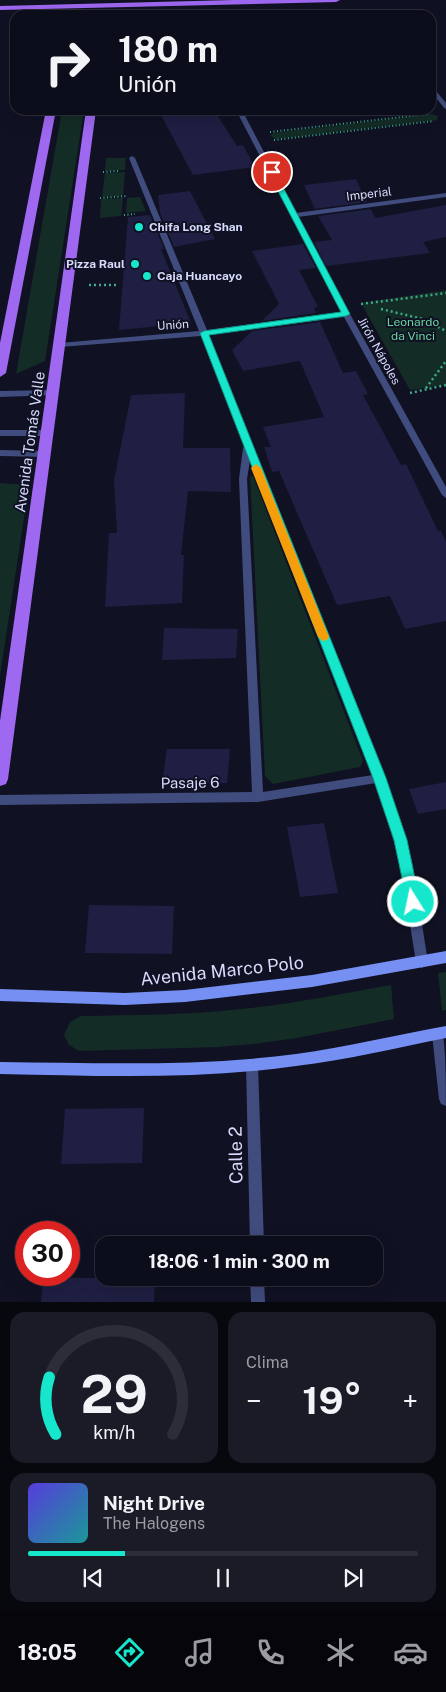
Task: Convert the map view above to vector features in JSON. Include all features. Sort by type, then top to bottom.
[{"type":"main road","points":[[76,10],[102,7],[336,0]]},
{"type":"main road","points":[[0,8],[45,10]]},
{"type":"main road","points":[[0,372],[50,115]]},
{"type":"main road","name":"Avenida Tomás Valle","points":[[0,779],[90,115]]},
{"type":"street","points":[[436,94],[446,107]]},
{"type":"street","name":"Jirón Nápoles","points":[[242,115],[392,398],[446,495]]},
{"type":"street","points":[[132,158],[204,333],[380,778],[406,862],[422,962]]},
{"type":"street","name":"Imperial","points":[[294,215],[446,195]]},
{"type":"street","name":"Unión","points":[[60,345],[204,333],[345,310]]},
{"type":"street","points":[[0,394],[53,394]]},
{"type":"street","points":[[0,434],[47,433]]},
{"type":"street","points":[[248,447],[244,479],[258,797]]},
{"type":"street","points":[[0,453],[45,454]]},
{"type":"street","name":"Pasaje 6","points":[[0,800],[258,797],[380,778]]},
{"type":"street","name":"Avenida Marco Polo","points":[[0,995],[125,999],[185,996],[312,981],[446,957]]},
{"type":"street","points":[[0,1068],[168,1070],[252,1065],[297,1060],[442,1033],[446,1100]]},
{"type":"street","name":"Calle 2","points":[[252,1065],[256,1236]]},
{"type":"street","points":[[257,1286],[258,1302]]},
{"type":"path","points":[[252,134],[418,115]]},
{"type":"path","points":[[256,142],[436,121]]},
{"type":"path","points":[[99,198],[133,196]]},
{"type":"path","points":[[89,285],[118,285]]},
{"type":"path","points":[[345,310],[446,293]]},
{"type":"path","points":[[381,310],[407,314],[439,326],[446,331]]},
{"type":"path","points":[[426,388],[446,361]]},
{"type":"path","points":[[392,398],[426,388],[446,385]]},
{"type":"green space","points":[[61,115],[83,115],[45,361],[16,374]]},
{"type":"green space","points":[[424,115],[438,116],[437,120],[276,139],[270,136],[273,133]]},
{"type":"green space","points":[[106,158],[126,158],[125,170],[105,171]]},
{"type":"green space","points":[[125,172],[123,196],[102,197],[105,173]]},
{"type":"green space","points":[[140,197],[146,211],[126,213],[127,198]]},
{"type":"green space","points":[[123,198],[121,216],[100,218],[101,199]]},
{"type":"green space","name":"Leonardo da Vinci","points":[[446,290],[446,385],[410,390],[361,303]]},
{"type":"green space","points":[[250,476],[253,476],[363,761],[360,767],[273,784],[265,776]]},
{"type":"green space","points":[[0,483],[29,485],[0,676]]},
{"type":"green space","points":[[446,972],[446,1010],[442,1011],[438,973]]},
{"type":"green space","points":[[391,985],[394,1019],[297,1038],[218,1047],[79,1051],[69,1045],[64,1035],[70,1022],[81,1016],[181,1014],[241,1009],[298,1002]]},
{"type":"building","points":[[161,115],[217,115],[237,146],[243,145],[255,167],[193,175]]},
{"type":"building","points":[[356,179],[367,202],[315,209],[304,185]]},
{"type":"building","points":[[190,191],[215,239],[174,247],[160,213],[158,195]]},
{"type":"building","points":[[446,205],[446,237],[423,242],[430,253],[326,266],[314,242],[332,240],[318,216],[371,209],[375,218]]},
{"type":"building","points":[[150,215],[164,249],[161,249],[191,323],[119,330],[128,217]]},
{"type":"building","points":[[303,244],[316,268],[299,270],[318,307],[314,308],[316,313],[262,321],[279,304],[252,251]]},
{"type":"building","points":[[320,322],[343,373],[356,371],[368,394],[363,395],[401,465],[406,464],[438,531],[441,531],[446,542],[446,621],[405,629],[390,596],[337,605],[279,471],[272,472],[264,447],[271,447],[263,427],[324,417],[300,361],[243,371],[232,350],[252,331]]},
{"type":"building","points":[[185,393],[183,448],[230,448],[231,492],[188,491],[181,555],[184,555],[182,603],[105,607],[109,533],[117,533],[114,480],[131,395]]},
{"type":"building","points":[[164,628],[238,629],[236,658],[162,660]]},
{"type":"building","points":[[167,749],[230,749],[227,783],[162,783]]},
{"type":"building","points":[[446,782],[446,809],[418,814],[409,789]]},
{"type":"building","points":[[324,823],[338,893],[300,897],[287,827]]},
{"type":"building","points":[[89,905],[174,906],[172,954],[85,953]]},
{"type":"building","points":[[144,1108],[142,1163],[61,1164],[65,1109]]},
{"type":"building","points":[[80,1278],[95,1278],[95,1286],[155,1286],[154,1302],[41,1302],[42,1286],[80,1286]]},
{"type":"slow traffic","points":[[256,468],[323,637]]},
{"type":"place","name":"Chifa Long Shan","points":[[139,227]]},
{"type":"place","name":"Pizza Raul","points":[[135,264]]},
{"type":"place","name":"Caja Huancayo","points":[[147,276]]},
{"type":"route","points":[[272,172],[346,314],[204,333],[380,778],[406,862],[413,902]]}]
